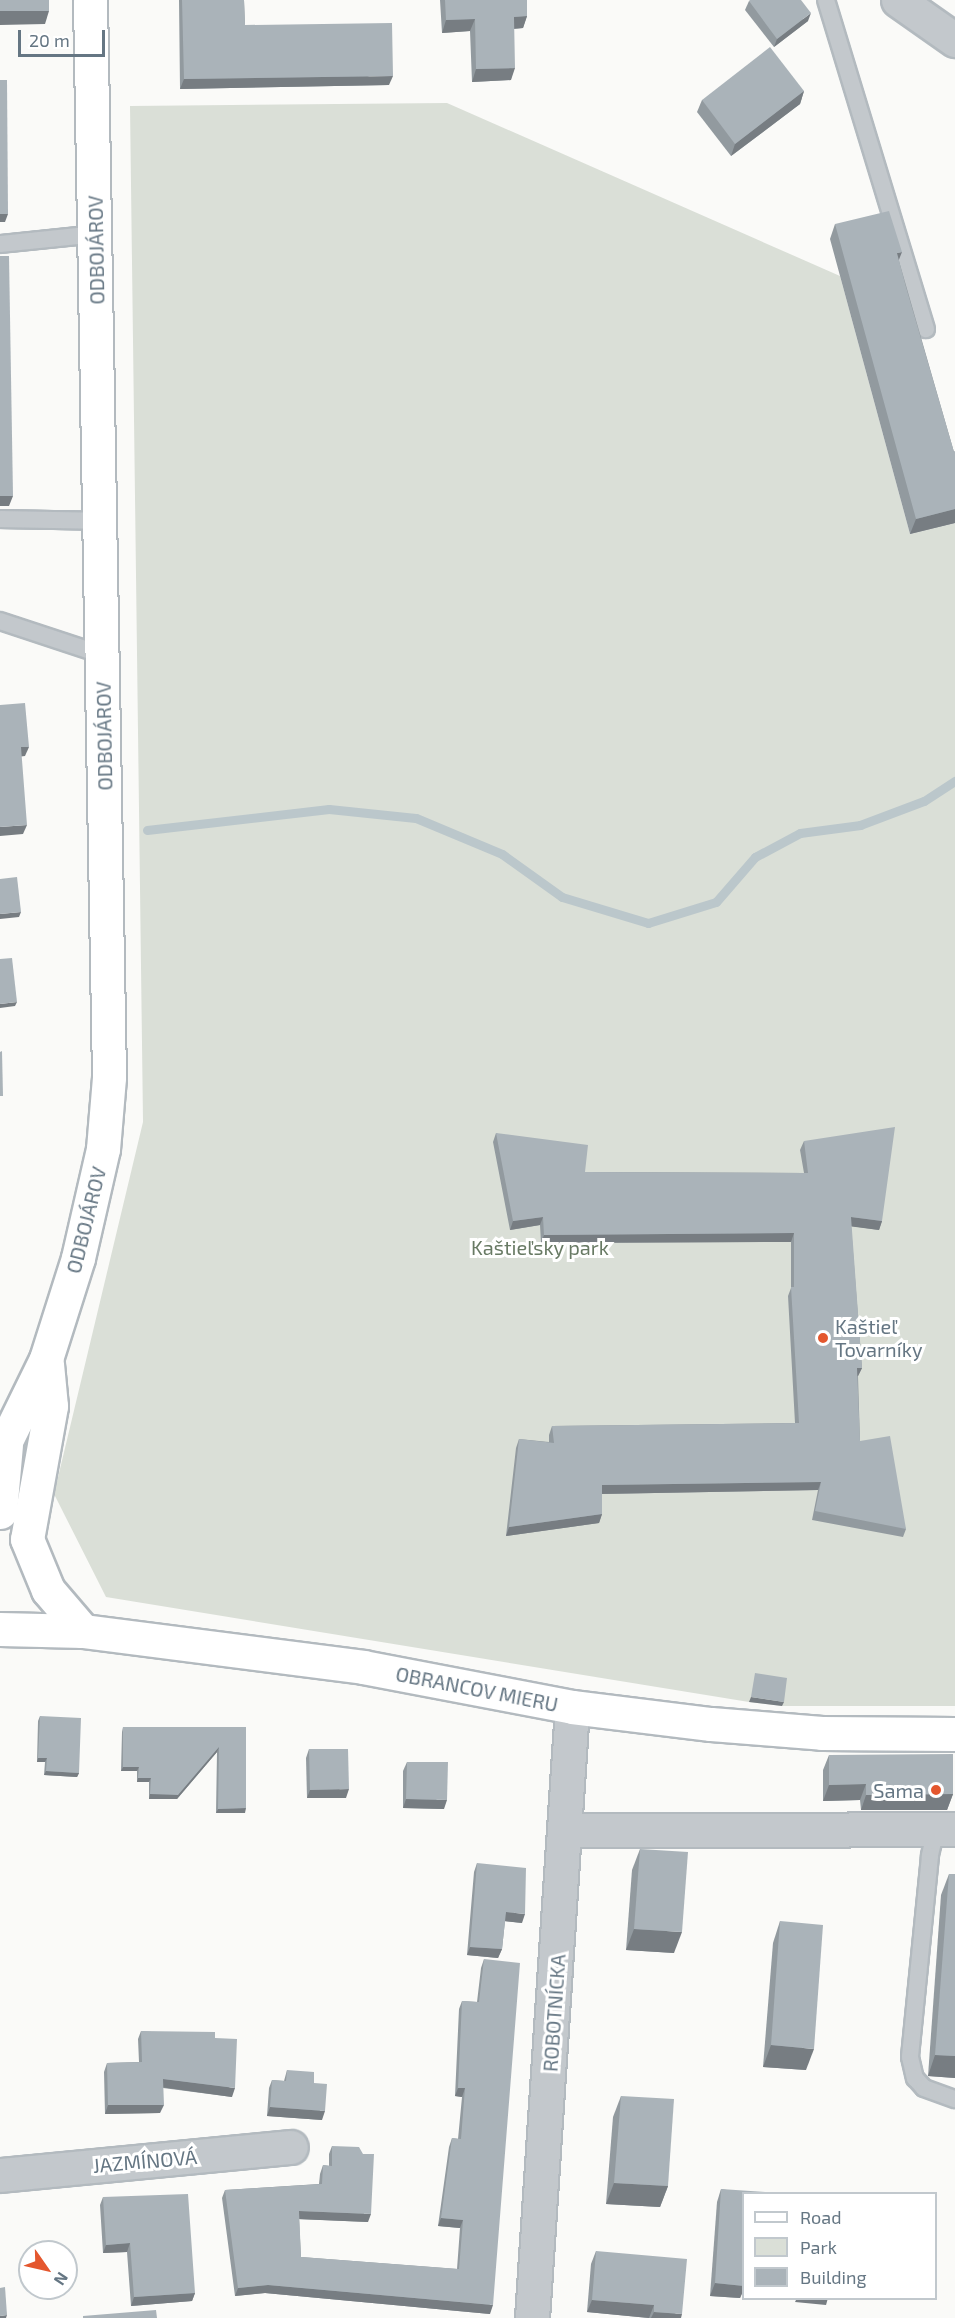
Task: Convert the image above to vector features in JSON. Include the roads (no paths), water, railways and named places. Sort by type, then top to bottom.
[{"type":"main road","name":"ODBOJÁROV","points":[[0,1512],[3,1449],[46,1359],[92,1205],[103,1149],[109,1077],[96,234],[90,0]]},
{"type":"main road","points":[[46,1359],[51,1406],[27,1539],[48,1590],[83,1630]]},
{"type":"main road","name":"OBRANCOV MIERU","points":[[0,1629],[83,1630],[363,1667],[572,1707],[822,1733],[955,1734]]},
{"type":"street","points":[[898,0],[955,40]]},
{"type":"street","name":"ROBOTNÍCKA","points":[[532,2318],[567,1830],[572,1707]]},
{"type":"street","points":[[567,1830],[945,1829]]},
{"type":"street","name":"JAZMÍNOVÁ","points":[[0,2175],[291,2148]]},
{"type":"lane","points":[[826,0],[926,329]]},
{"type":"lane","points":[[0,244],[96,234]]},
{"type":"lane","points":[[0,519],[101,521]]},
{"type":"lane","points":[[0,621],[103,655]]},
{"type":"lane","points":[[945,1829],[930,1856],[910,2057],[915,2078],[924,2088],[955,2099]]},
{"type":"waterway","points":[[147,830],[329,809],[416,818],[502,854],[562,897],[648,923],[716,902],[755,857],[800,833],[860,825],[924,801],[955,781]]},
{"type":"place","name":"Kaštieľ Tovarníky","points":[[823,1338]]},
{"type":"place","name":"Sama","points":[[936,1790]]},
{"type":"park label","name":"Kaštieľsky park","points":[[540,1247]]}]
